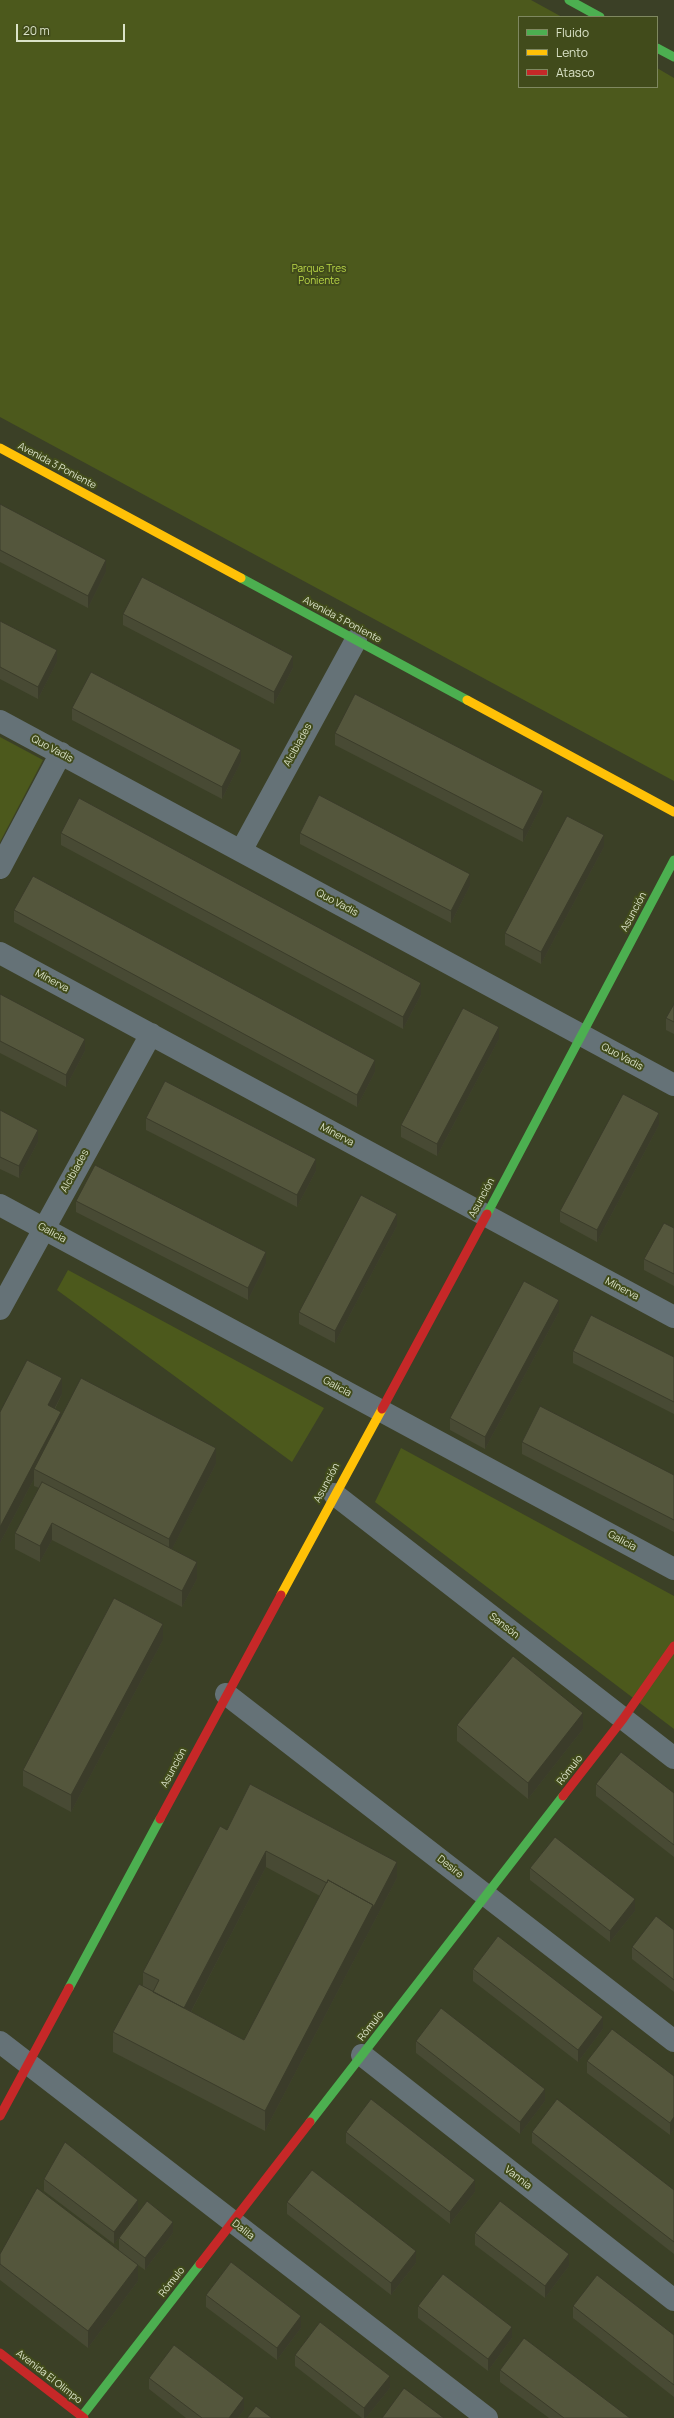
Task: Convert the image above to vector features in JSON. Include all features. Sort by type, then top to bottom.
[{"type":"street","points":[[569,0],[598,16]]},
{"type":"street","points":[[658,49],[674,57]]},
{"type":"street","name":"Avenida 3 Poniente","points":[[0,448],[674,812]]},
{"type":"street","name":"Alcibiades","points":[[241,851],[356,640]]},
{"type":"street","name":"Quo Vadis","points":[[0,721],[674,1085]]},
{"type":"street","points":[[0,868],[61,754]]},
{"type":"street","name":"Asunción","points":[[0,2116],[379,1410],[486,1215],[674,860]]},
{"type":"street","name":"Minerva","points":[[0,953],[674,1317]]},
{"type":"street","name":"Alcibiades","points":[[0,1309],[151,1034]]},
{"type":"street","name":"Galicia","points":[[0,1205],[674,1569]]},
{"type":"street","name":"Sansón","points":[[334,1494],[674,1758]]},
{"type":"street","name":"Rómulo","points":[[83,2417],[232,2222],[623,1719],[674,1646]]},
{"type":"street","name":"Desire","points":[[226,1694],[674,2041]]},
{"type":"street","name":"Dalila","points":[[0,2042],[486,2418]]},
{"type":"street","name":"Vannia","points":[[362,2055],[674,2300]]},
{"type":"street","name":"Avenida El Olimpo","points":[[0,2353],[83,2417]]},
{"type":"green space","name":"Parque Tres Poniente","points":[[0,0],[531,0],[560,16],[518,16],[518,88],[658,88],[658,69],[674,78],[674,781],[0,417]]},
{"type":"green space","points":[[0,737],[43,760],[0,842]]},
{"type":"green space","points":[[68,1270],[324,1408],[292,1462],[57,1290]]},
{"type":"green space","points":[[401,1448],[674,1596],[674,1729],[375,1502]]},
{"type":"building","points":[[0,504],[106,560],[88,596],[0,550]]},
{"type":"building","points":[[142,577],[293,656],[274,692],[123,614]]},
{"type":"building","points":[[0,621],[57,650],[38,687],[0,667]]},
{"type":"building","points":[[91,672],[241,750],[222,787],[72,708]]},
{"type":"building","points":[[355,694],[543,791],[523,830],[335,733]]},
{"type":"building","points":[[319,795],[470,874],[451,911],[300,833]]},
{"type":"building","points":[[79,798],[421,983],[403,1017],[61,833]]},
{"type":"building","points":[[567,816],[604,835],[541,952],[505,933]]},
{"type":"building","points":[[33,876],[375,1060],[357,1095],[14,910]]},
{"type":"building","points":[[0,994],[85,1039],[66,1075],[0,1041]]},
{"type":"building","points":[[674,1004],[674,1022],[666,1018]]},
{"type":"building","points":[[463,1008],[499,1027],[437,1144],[401,1125]]},
{"type":"building","points":[[165,1081],[316,1159],[297,1195],[146,1118]]},
{"type":"building","points":[[623,1094],[659,1113],[597,1230],[560,1211]]},
{"type":"building","points":[[0,1110],[38,1130],[19,1166],[0,1157]]},
{"type":"building","points":[[95,1165],[266,1252],[248,1288],[76,1201]]},
{"type":"building","points":[[361,1195],[397,1214],[335,1331],[299,1312]]},
{"type":"building","points":[[664,1223],[674,1228],[674,1274],[644,1259]]},
{"type":"building","points":[[524,1281],[559,1300],[485,1437],[450,1418]]},
{"type":"building","points":[[591,1315],[674,1357],[674,1402],[573,1351]]},
{"type":"building","points":[[27,1360],[62,1378],[48,1405],[61,1412],[0,1527],[0,1412]]},
{"type":"building","points":[[81,1378],[216,1448],[169,1539],[34,1469]]},
{"type":"building","points":[[540,1406],[674,1475],[674,1520],[522,1442]]},
{"type":"building","points":[[42,1482],[197,1562],[182,1591],[52,1523],[40,1546],[15,1533]]},
{"type":"building","points":[[114,1598],[163,1624],[71,1795],[23,1770]]},
{"type":"building","points":[[513,1656],[583,1713],[528,1783],[457,1725]]},
{"type":"building","points":[[621,1752],[674,1793],[674,1845],[596,1784]]},
{"type":"building","points":[[250,1784],[397,1862],[373,1908],[373,1905],[328,1880],[327,1883],[266,1851],[184,2008],[153,1992],[159,1980],[143,1972],[220,1826],[227,1830]]},
{"type":"building","points":[[555,1837],[635,1899],[610,1931],[530,1868]]},
{"type":"building","points":[[328,1880],[373,1905],[265,2111],[113,2032],[139,1984],[244,2040]]},
{"type":"building","points":[[656,1916],[674,1930],[674,1980],[632,1947]]},
{"type":"building","points":[[498,1936],[603,2017],[578,2050],[473,1969]]},
{"type":"building","points":[[441,2008],[545,2089],[520,2122],[416,2041]]},
{"type":"building","points":[[612,2029],[674,2076],[674,2117],[670,2123],[587,2061]]},
{"type":"building","points":[[371,2099],[475,2180],[450,2212],[346,2132]]},
{"type":"building","points":[[557,2099],[674,2190],[674,2242],[532,2132]]},
{"type":"building","points":[[65,2142],[138,2200],[114,2232],[44,2179]]},
{"type":"building","points":[[312,2170],[416,2251],[391,2283],[287,2202]]},
{"type":"building","points":[[37,2188],[138,2265],[88,2331],[0,2264],[0,2254]]},
{"type":"building","points":[[147,2201],[173,2222],[145,2258],[119,2238]]},
{"type":"building","points":[[500,2201],[569,2254],[545,2286],[475,2233]]},
{"type":"building","points":[[231,2262],[301,2316],[277,2348],[206,2295]]},
{"type":"building","points":[[443,2274],[512,2327],[488,2359],[418,2306]]},
{"type":"building","points":[[597,2275],[674,2335],[674,2385],[573,2306]]},
{"type":"building","points":[[320,2322],[390,2376],[364,2408],[295,2355]]},
{"type":"building","points":[[524,2338],[630,2418],[564,2418],[500,2370]]},
{"type":"building","points":[[174,2345],[244,2398],[229,2418],[202,2418],[149,2378]]},
{"type":"building","points":[[404,2388],[444,2418],[382,2418]]},
{"type":"building","points":[[256,2406],[272,2418],[247,2418]]},
{"type":"traffic: fast","points":[[569,0],[598,16]]},
{"type":"traffic: fast","points":[[658,49],[674,57]]},
{"type":"traffic: fast","points":[[241,578],[467,700]]},
{"type":"traffic: fast","points":[[487,1214],[674,860]]},
{"type":"traffic: fast","points":[[310,2122],[563,1796]]},
{"type":"traffic: fast","points":[[69,1988],[160,1819]]},
{"type":"traffic: fast","points":[[82,2416],[200,2264]]},
{"type":"traffic: slow","points":[[0,448],[241,578]]},
{"type":"traffic: slow","points":[[467,700],[674,812]]},
{"type":"traffic: slow","points":[[281,1595],[382,1409]]},
{"type":"traffic: jam","points":[[382,1409],[487,1214]]},
{"type":"traffic: jam","points":[[160,1819],[281,1595]]},
{"type":"traffic: jam","points":[[563,1796],[623,1719],[674,1646]]},
{"type":"traffic: jam","points":[[0,2116],[69,1988]]},
{"type":"traffic: jam","points":[[200,2264],[310,2122]]},
{"type":"traffic: jam","points":[[0,2353],[84,2418]]}]
